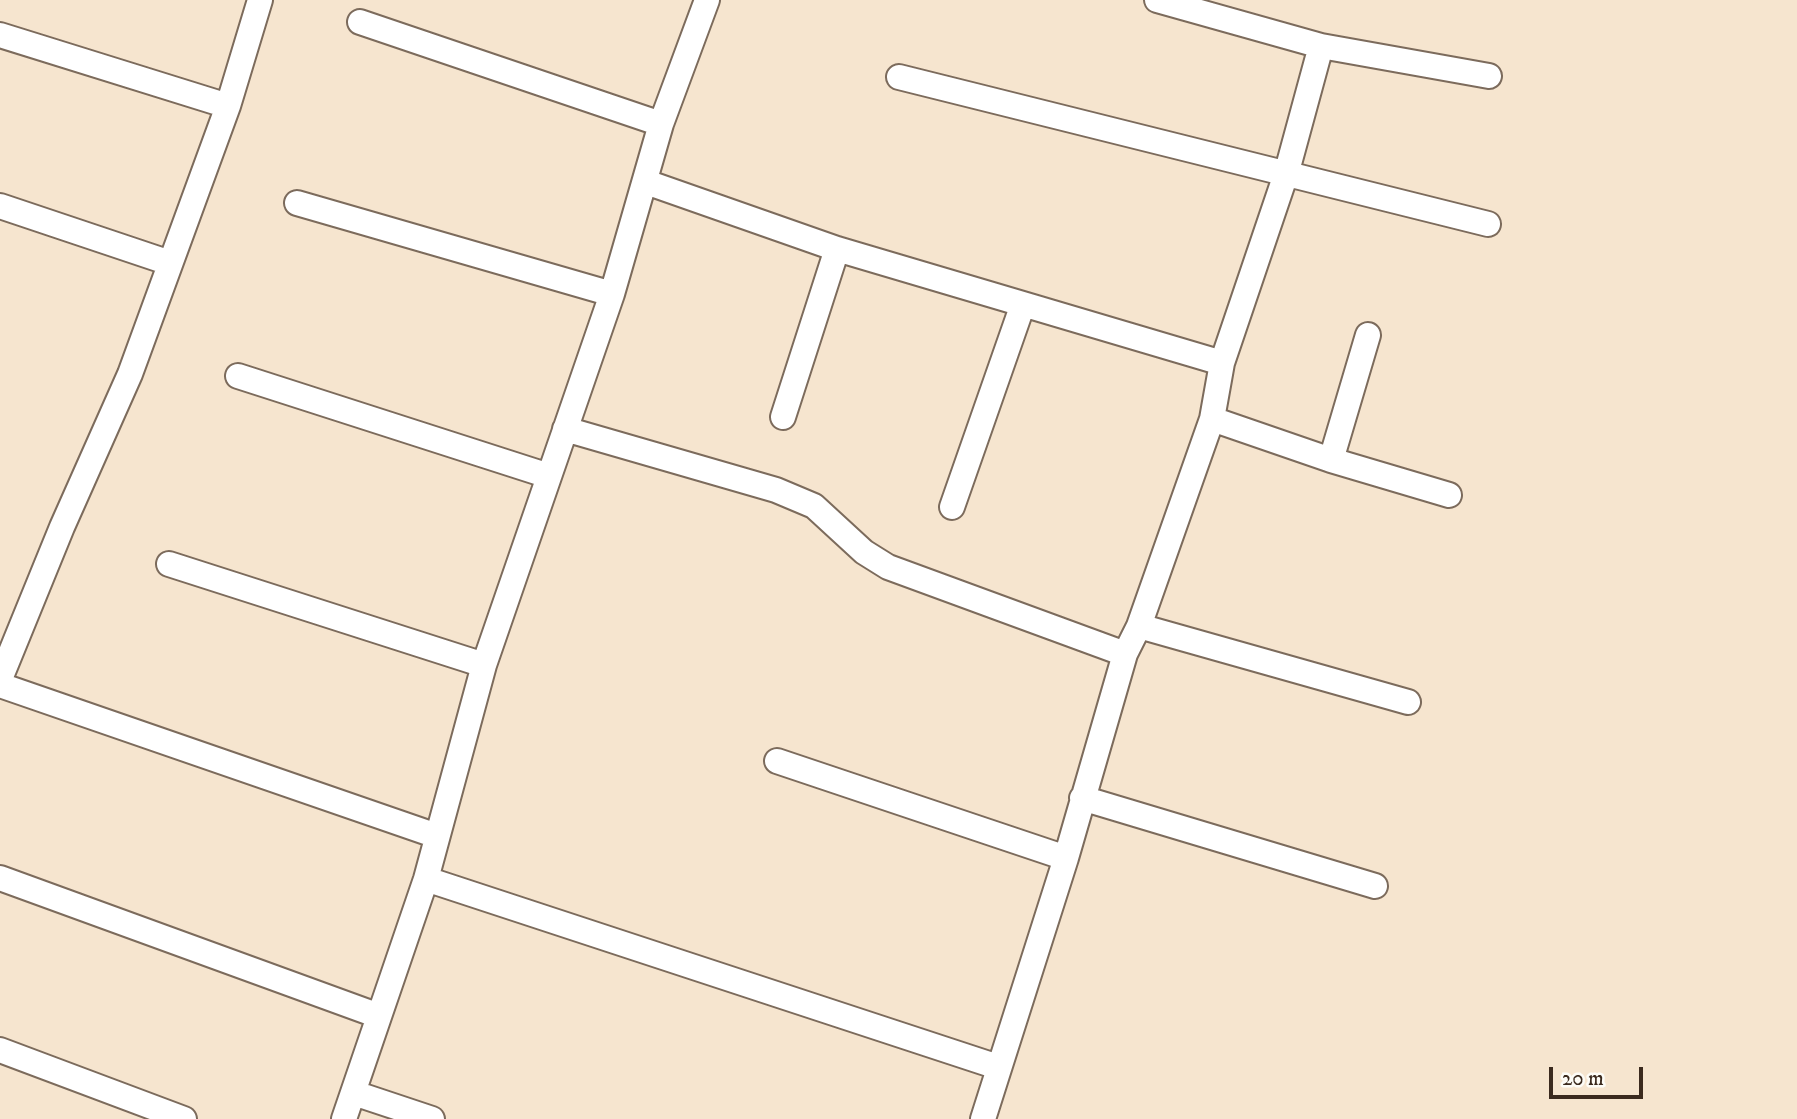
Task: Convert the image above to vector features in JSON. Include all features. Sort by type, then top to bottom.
[{"type":"street","points":[[0,679],[62,527],[131,374],[228,106],[260,0]]},
{"type":"street","points":[[344,1119],[426,879],[484,665],[612,294],[661,124],[707,0]]},
{"type":"street","points":[[1157,0],[1321,46],[1489,76]]},
{"type":"street","points":[[360,22],[661,124]]},
{"type":"street","points":[[0,35],[228,106]]},
{"type":"street","points":[[983,1119],[1066,858],[1125,654],[1139,626],[1212,419],[1222,363],[1287,171],[1321,46]]},
{"type":"street","points":[[899,77],[1287,171],[1488,224]]},
{"type":"street","points":[[646,182],[837,249],[1222,363]]},
{"type":"street","points":[[297,203],[612,294]]},
{"type":"street","points":[[0,206],[170,263]]},
{"type":"street","points":[[783,417],[837,249]]},
{"type":"street","points":[[952,507],[1023,304]]},
{"type":"street","points":[[1331,460],[1368,335]]},
{"type":"street","points":[[238,376],[549,476]]},
{"type":"street","points":[[1212,419],[1331,460],[1449,495]]},
{"type":"street","points":[[565,429],[776,490],[814,506],[864,552],[888,567],[1125,654]]},
{"type":"street","points":[[169,564],[484,665]]},
{"type":"street","points":[[1139,626],[1408,702]]},
{"type":"street","points":[[0,685],[437,835]]},
{"type":"street","points":[[777,761],[1066,858]]},
{"type":"street","points":[[1082,798],[1375,886]]},
{"type":"street","points":[[0,878],[379,1016]]},
{"type":"street","points":[[426,879],[998,1067]]},
{"type":"street","points":[[0,1050],[184,1119]]},
{"type":"street","points":[[354,1093],[432,1119]]}]
